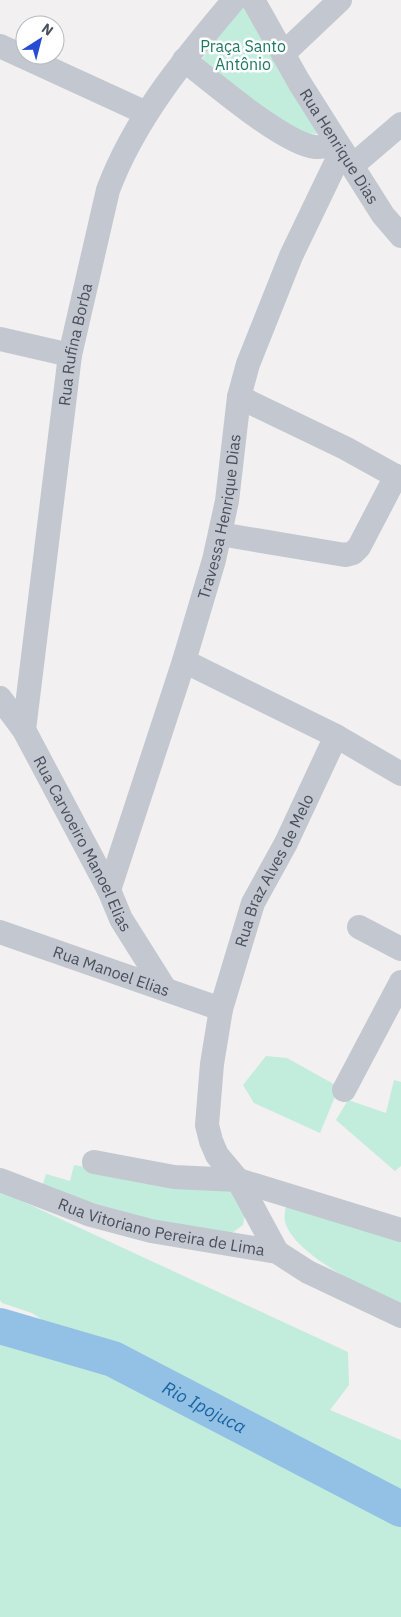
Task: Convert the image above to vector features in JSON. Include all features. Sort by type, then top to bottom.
[{"type":"street","name":"Rua Rufina Borba","points":[[24,730],[70,355],[108,190],[116,167],[146,113],[184,60],[234,0]]},
{"type":"street","name":"Rua Henrique Dias","points":[[253,0],[283,54],[383,216],[399,229]]},
{"type":"street","points":[[283,54],[340,0]]},
{"type":"street","points":[[0,46],[146,113]]},
{"type":"street","points":[[184,60],[275,129],[296,141],[315,147],[344,153],[401,124]]},
{"type":"street","name":"Travessa Henrique Dias","points":[[109,890],[184,661],[220,534],[227,501],[239,397],[248,364],[292,256],[344,153]]},
{"type":"street","points":[[0,339],[70,355]]},
{"type":"street","points":[[220,534],[345,555],[352,553],[359,547],[399,478],[345,448],[239,397]]},
{"type":"street","points":[[184,661],[336,736],[401,774]]},
{"type":"street","name":"Rua Carvoeiro Manoel Elias","points":[[0,698],[24,730],[109,890],[121,919],[165,989]]},
{"type":"street","name":"Rua Braz Alves de Melo","points":[[277,1252],[238,1180],[217,1155],[208,1125],[212,1064],[221,1009],[253,903],[286,843],[336,736]]},
{"type":"street","points":[[359,927],[401,950]]},
{"type":"street","name":"Rua Manoel Elias","points":[[0,932],[221,1009]]},
{"type":"street","points":[[344,1090],[401,982]]},
{"type":"street","points":[[94,1162],[174,1177],[238,1180],[401,1230]]},
{"type":"street","name":"Rua Vitoriano Pereira de Lima","points":[[0,1180],[91,1215],[150,1231],[277,1252],[308,1272],[401,1316]]},
{"type":"green space","name":"Praça Santo Antônio","points":[[243,0],[327,134],[292,133],[199,64]]},
{"type":"green space","points":[[266,1056],[287,1058],[339,1087],[320,1133],[254,1103],[243,1085]]},
{"type":"green space","points":[[394,1080],[401,1082],[401,1166],[395,1171],[336,1120],[348,1100],[386,1113]]},
{"type":"green space","points":[[74,1165],[188,1185],[232,1188],[246,1208],[243,1225],[229,1235],[121,1215],[41,1190],[46,1174],[70,1181]]},
{"type":"green space","points":[[0,1191],[348,1352],[349,1385],[330,1410],[401,1440],[401,1492],[140,1356],[56,1329],[32,1313],[2,1303],[0,1300]]},
{"type":"green space","points":[[289,1196],[401,1239],[401,1307],[338,1273],[307,1251],[295,1239],[287,1227],[285,1212]]},
{"type":"green space","points":[[0,1328],[48,1340],[321,1467],[401,1527],[401,1617],[0,1617]]},
{"type":"waterway","name":"Rio Ipojuca","points":[[0,1326],[113,1359],[401,1509]]}]
